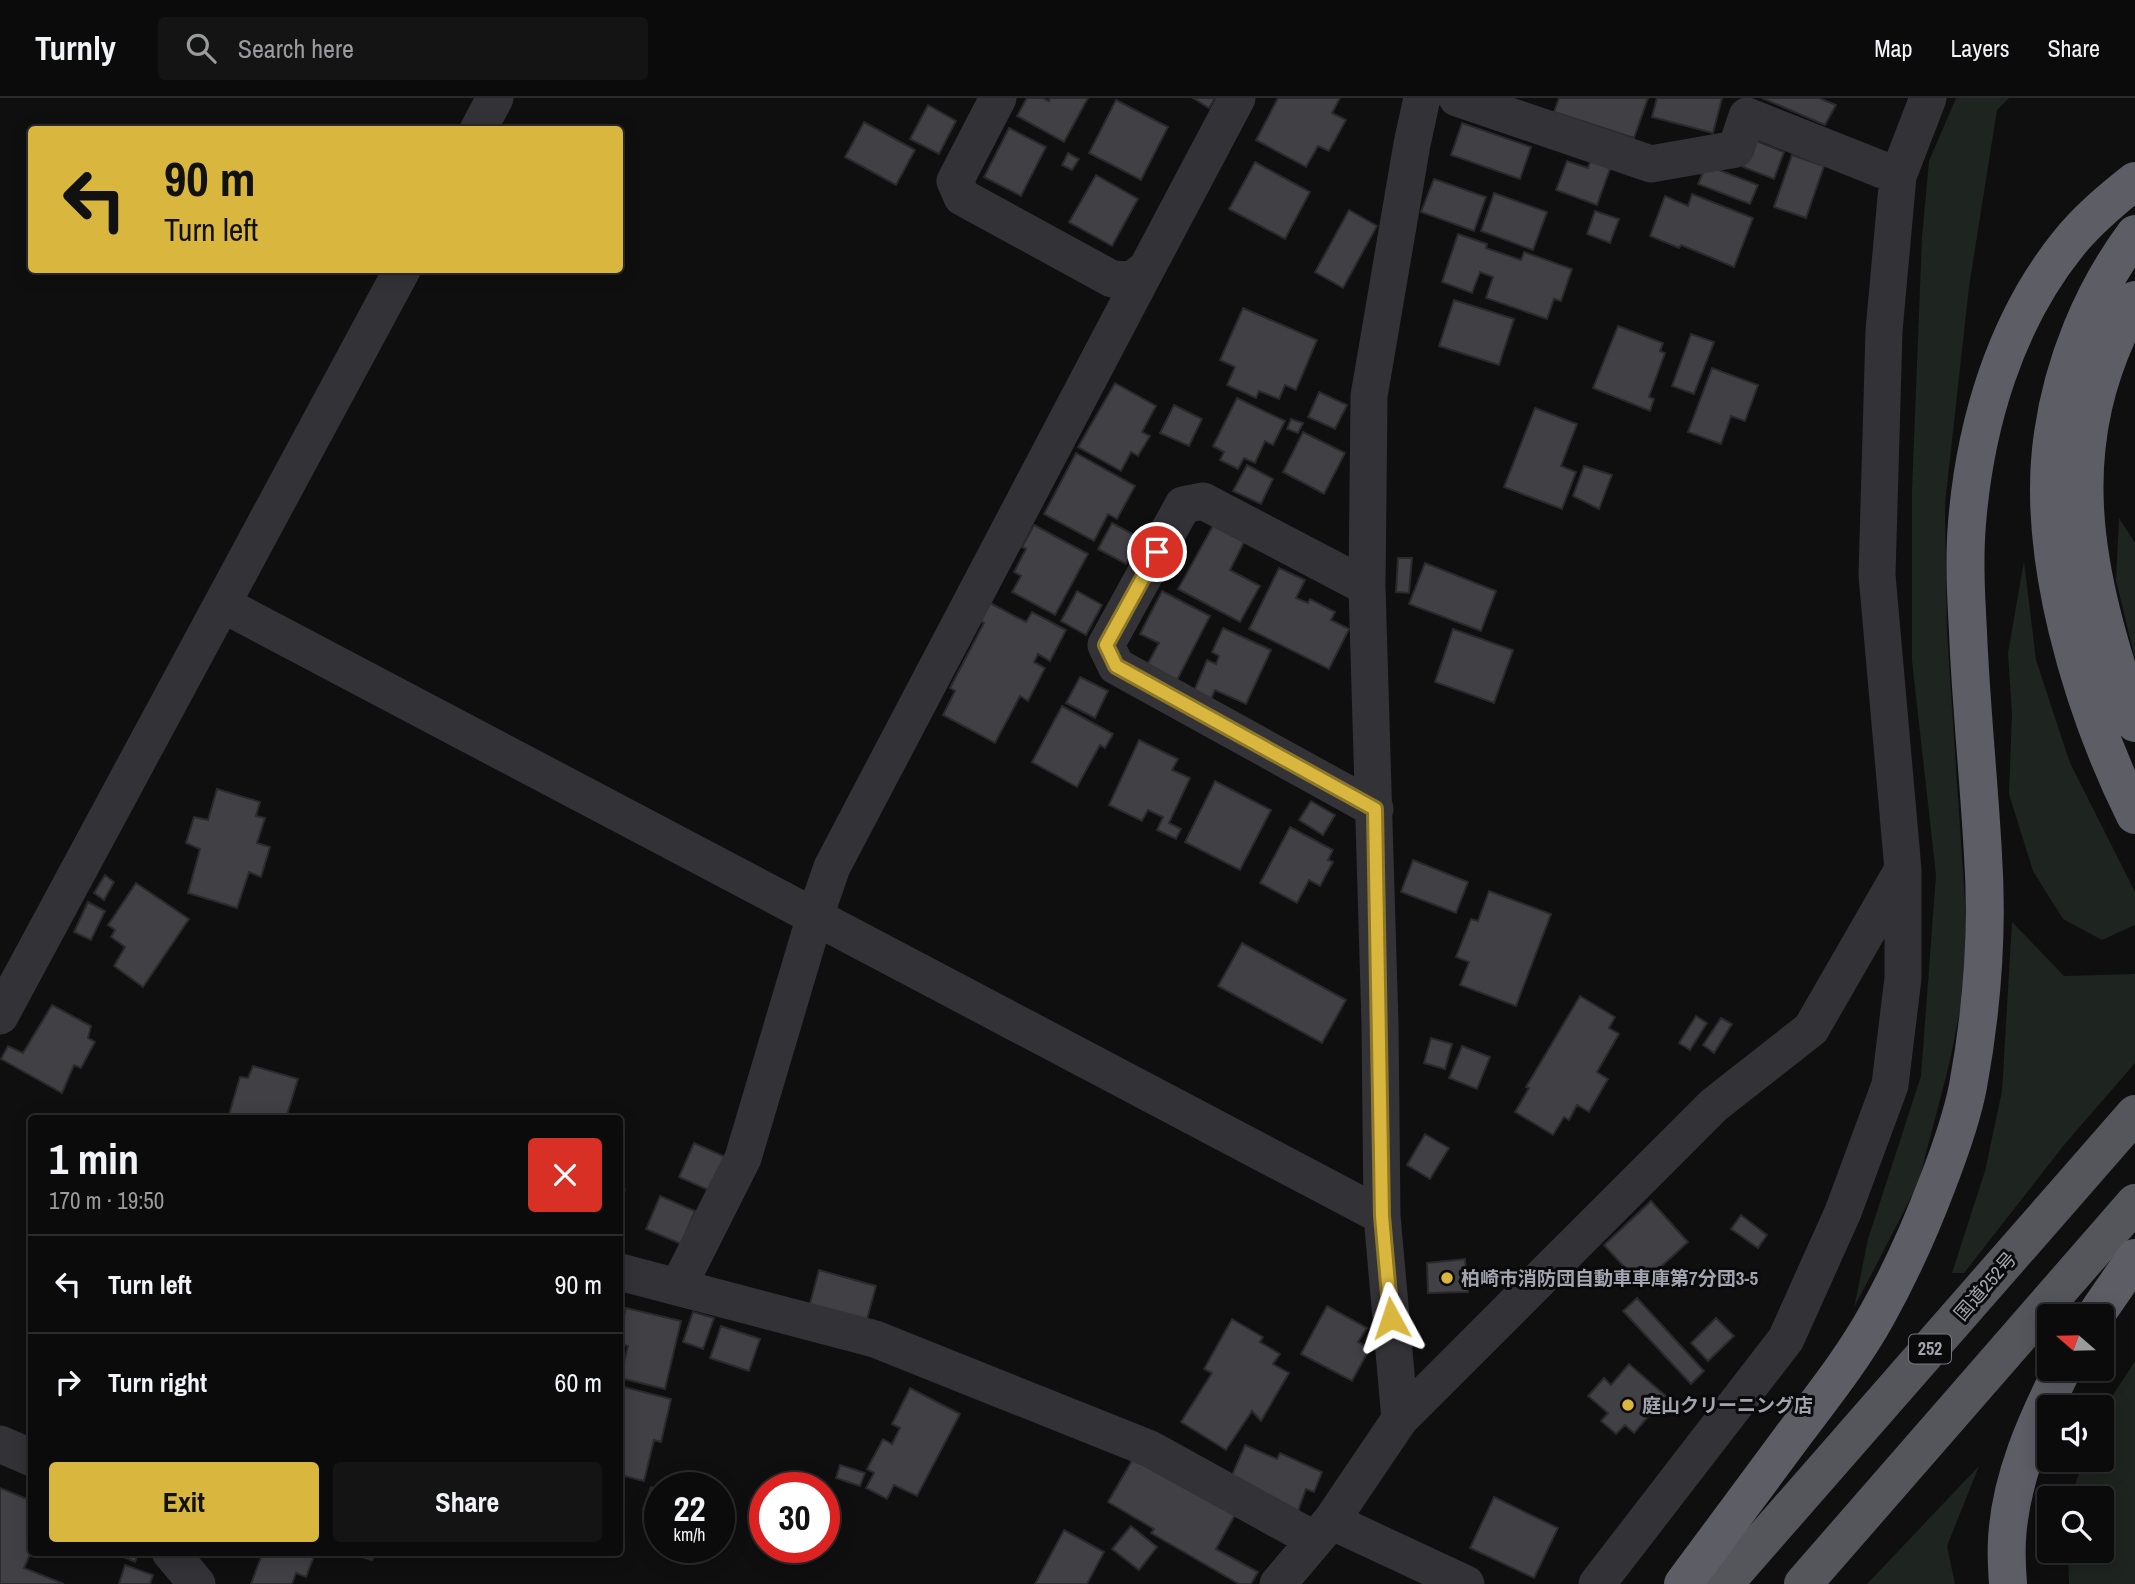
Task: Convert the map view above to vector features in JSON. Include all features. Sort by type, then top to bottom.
[{"type":"highway","points":[[1683,1584],[1841,1372],[1876,1317],[1926,1214],[1951,1148],[1967,1088],[1983,960],[1983,858],[1970,699],[1966,585],[1967,525],[1984,416],[2017,327],[2039,284],[2077,233],[2103,206],[2135,181]]},
{"type":"highway","points":[[2135,234],[2101,288],[2078,337],[2061,389],[2052,437],[2050,498],[2054,555],[2067,628],[2106,752],[2135,815]]},
{"type":"highway","points":[[2135,300],[2121,325],[2102,372],[2088,423],[2083,480],[2086,537],[2097,601],[2135,723]]},
{"type":"highway","name":"国道252号","points":[[1724,1584],[2135,1114]]},
{"type":"highway","points":[[1802,1584],[2135,1203]]},
{"type":"highway","points":[[2103,1304],[2135,1258]]},
{"type":"highway","points":[[2008,1584],[2007,1538],[2017,1478],[2036,1422],[2056,1381]]},
{"type":"street","points":[[480,126],[495,98]]},
{"type":"street","points":[[998,98],[955,181],[962,197],[1112,279],[1132,280],[1147,268]]},
{"type":"street","points":[[678,1287],[743,1158],[832,867],[1237,98]]},
{"type":"street","points":[[1399,1419],[1382,1216],[1375,809],[1367,587],[1369,396],[1422,98]]},
{"type":"street","points":[[1457,98],[1651,164],[1736,149],[1747,116],[1898,176]]},
{"type":"street","points":[[1597,1584],[1786,1339],[1843,1212],[1890,1085],[1903,978],[1903,870],[1877,575],[1884,331],[1898,176],[1928,98]]},
{"type":"street","points":[[0,1016],[400,273]]},
{"type":"street","points":[[1367,587],[1203,501],[1183,505],[1106,645],[1116,666],[1375,809]]},
{"type":"street","points":[[222,604],[1382,1216]]},
{"type":"street","points":[[1278,1584],[1323,1530],[1399,1419],[1714,1105],[1811,1029],[1903,870]]},
{"type":"street","points":[[623,1273],[888,1344],[1150,1449],[1323,1530],[1466,1584]]},
{"type":"street","points":[[0,1444],[28,1456]]},
{"type":"shaded area","points":[[1956,98],[2009,98],[1997,110],[1969,287],[1945,504],[1947,632],[1965,902],[1965,986],[1949,1065],[1918,1184],[1854,1308],[1868,1239],[1921,1076],[1936,875],[1912,661],[1912,491],[1922,237],[1929,161]]},
{"type":"shaded area","points":[[2119,518],[2135,543],[2135,659],[2116,580]]},
{"type":"shaded area","points":[[2024,561],[2036,660],[2070,763],[2135,892],[2135,925],[2102,940],[2063,919],[2033,871],[2009,794],[2012,714],[2008,653]]},
{"type":"shaded area","points":[[2012,922],[2064,976],[2135,974],[2135,1063],[2064,1145],[1964,1273],[1952,1273],[1985,1171],[2002,1091]]},
{"type":"shaded area","points":[[2135,1361],[2135,1584],[2069,1584],[2068,1563],[2114,1563],[2114,1486],[2075,1486],[2079,1472],[2114,1472],[2113,1395]]},
{"type":"shaded area","points":[[1979,1466],[1947,1546],[1955,1584],[1867,1584]]},
{"type":"building","points":[[1027,98],[1043,98],[1049,101],[1050,98],[1088,98],[1064,142],[1017,116]]},
{"type":"building","points":[[1193,98],[1215,98],[1209,108]]},
{"type":"building","points":[[1278,98],[1340,98],[1332,113],[1346,120],[1329,151],[1318,146],[1306,167],[1256,140]]},
{"type":"building","points":[[1559,98],[1648,98],[1634,138],[1554,112]]},
{"type":"building","points":[[1657,98],[1722,98],[1713,133],[1652,117]]},
{"type":"building","points":[[1762,98],[1819,98],[1836,105],[1825,125]]},
{"type":"building","points":[[1116,100],[1168,127],[1141,180],[1089,153]]},
{"type":"building","points":[[928,105],[956,121],[939,154],[910,139]]},
{"type":"building","points":[[864,122],[915,150],[896,185],[845,157]]},
{"type":"building","points":[[1462,123],[1531,147],[1520,179],[1451,155]]},
{"type":"building","points":[[1009,128],[1046,147],[1021,196],[984,177]]},
{"type":"building","points":[[1754,140],[1784,152],[1774,179],[1743,167]]},
{"type":"building","points":[[1068,153],[1079,159],[1072,170],[1062,165]]},
{"type":"building","points":[[1792,155],[1824,166],[1806,218],[1774,207]]},
{"type":"building","points":[[1591,159],[1611,166],[1597,205],[1556,190],[1567,161],[1588,168]]},
{"type":"building","points":[[1255,162],[1310,192],[1285,239],[1229,209]]},
{"type":"building","points":[[1706,165],[1758,185],[1750,204],[1698,184]]},
{"type":"building","points":[[1096,175],[1138,199],[1112,246],[1069,222]]},
{"type":"building","points":[[1434,179],[1486,197],[1474,231],[1421,212]]},
{"type":"building","points":[[1494,193],[1547,212],[1533,250],[1481,231]]},
{"type":"building","points":[[1692,194],[1753,218],[1734,267],[1681,245],[1679,248],[1650,236],[1665,196],[1688,206]]},
{"type":"building","points":[[1349,210],[1377,226],[1343,288],[1315,272]]},
{"type":"building","points":[[1595,211],[1619,219],[1610,243],[1587,234]]},
{"type":"building","points":[[1458,234],[1487,244],[1486,248],[1521,260],[1524,252],[1572,269],[1561,301],[1554,299],[1547,319],[1486,298],[1493,277],[1480,272],[1472,293],[1442,282]]},
{"type":"building","points":[[1454,300],[1514,319],[1499,365],[1439,346]]},
{"type":"building","points":[[1243,308],[1317,340],[1296,390],[1285,385],[1279,399],[1259,391],[1256,398],[1227,385],[1235,367],[1220,360]]},
{"type":"building","points":[[1618,326],[1663,343],[1660,351],[1665,353],[1649,397],[1654,399],[1650,411],[1593,388]]},
{"type":"building","points":[[1691,334],[1714,342],[1694,394],[1672,386]]},
{"type":"building","points":[[1712,368],[1758,385],[1745,421],[1731,416],[1721,444],[1688,432]]},
{"type":"building","points":[[1115,383],[1156,406],[1142,432],[1150,436],[1138,456],[1131,452],[1121,471],[1078,447]]},
{"type":"building","points":[[1319,392],[1347,405],[1335,429],[1308,417]]},
{"type":"building","points":[[1237,398],[1285,421],[1273,445],[1265,441],[1255,463],[1244,458],[1238,469],[1220,460],[1224,452],[1213,446]]},
{"type":"building","points":[[1174,405],[1202,419],[1189,446],[1160,433]]},
{"type":"building","points":[[1535,408],[1577,424],[1561,466],[1576,472],[1562,509],[1504,487]]},
{"type":"building","points":[[1291,419],[1303,423],[1298,433],[1287,429]]},
{"type":"building","points":[[1303,432],[1345,453],[1324,494],[1283,472]]},
{"type":"building","points":[[1076,453],[1135,486],[1117,519],[1108,514],[1094,541],[1044,514]]},
{"type":"building","points":[[1247,465],[1273,479],[1261,504],[1233,491]]},
{"type":"building","points":[[1584,466],[1612,475],[1599,509],[1573,496]]},
{"type":"building","points":[[1112,523],[1140,538],[1126,564],[1098,549]]},
{"type":"building","points":[[1214,524],[1245,540],[1230,570],[1260,586],[1240,622],[1178,589]]},
{"type":"building","points":[[1034,525],[1088,554],[1055,615],[1012,592],[1021,576],[1014,572],[1026,549],[1022,547]]},
{"type":"building","points":[[1398,558],[1412,558],[1409,593],[1396,592]]},
{"type":"building","points":[[1425,563],[1496,591],[1481,631],[1409,604]]},
{"type":"building","points":[[1279,568],[1305,580],[1296,598],[1308,603],[1310,599],[1335,612],[1331,620],[1349,629],[1329,669],[1249,629]]},
{"type":"building","points":[[1077,591],[1102,605],[1086,635],[1061,621]]},
{"type":"building","points":[[1162,591],[1210,616],[1176,682],[1146,667],[1159,643],[1140,634]]},
{"type":"building","points":[[990,603],[1026,622],[1032,612],[1066,630],[1050,661],[1038,654],[1034,662],[1045,668],[1028,701],[1020,696],[995,743],[943,715],[955,691],[950,688],[984,623],[980,621]]},
{"type":"building","points":[[1223,628],[1271,650],[1246,704],[1215,690],[1211,699],[1194,691],[1207,660],[1216,664],[1219,656],[1212,652]]},
{"type":"building","points":[[1453,629],[1513,650],[1494,703],[1435,682]]},
{"type":"building","points":[[1080,677],[1108,691],[1095,718],[1066,703]]},
{"type":"building","points":[[1062,706],[1113,734],[1105,748],[1100,745],[1077,787],[1032,762]]},
{"type":"building","points":[[1139,740],[1178,759],[1172,770],[1190,778],[1169,823],[1181,829],[1176,839],[1157,830],[1163,817],[1148,810],[1142,821],[1109,805]]},
{"type":"building","points":[[1215,781],[1271,810],[1240,870],[1185,842]]},
{"type":"building","points":[[217,789],[260,802],[256,816],[265,818],[257,843],[270,847],[261,877],[249,872],[237,908],[188,893],[200,849],[186,843],[194,817],[208,820]]},
{"type":"building","points":[[1311,801],[1335,815],[1323,835],[1299,820]]},
{"type":"building","points":[[1290,827],[1333,850],[1328,860],[1333,862],[1320,886],[1309,880],[1297,903],[1260,883]]},
{"type":"building","points":[[1413,860],[1468,882],[1456,913],[1401,892]]},
{"type":"building","points":[[105,875],[114,882],[104,900],[94,893]]},
{"type":"building","points":[[136,883],[189,919],[143,987],[114,966],[125,947],[111,937],[115,930],[108,925]]},
{"type":"building","points":[[1489,891],[1551,914],[1516,1006],[1460,985],[1469,962],[1456,957],[1471,919],[1478,921]]},
{"type":"building","points":[[88,902],[105,911],[91,940],[74,932]]},
{"type":"building","points":[[1242,943],[1346,1000],[1322,1043],[1218,986]]},
{"type":"building","points":[[1580,996],[1615,1017],[1609,1028],[1619,1034],[1597,1072],[1608,1079],[1589,1112],[1577,1105],[1569,1120],[1564,1117],[1553,1135],[1515,1112],[1529,1088],[1526,1087]]},
{"type":"building","points":[[52,1005],[91,1026],[88,1038],[95,1042],[81,1068],[74,1065],[62,1093],[1,1059],[8,1046],[23,1053]]},
{"type":"building","points":[[1696,1016],[1707,1023],[1690,1050],[1679,1043]]},
{"type":"building","points":[[1721,1018],[1732,1024],[1714,1053],[1703,1045]]},
{"type":"building","points":[[1431,1038],[1452,1044],[1445,1069],[1424,1063]]},
{"type":"building","points":[[1462,1046],[1490,1057],[1477,1089],[1449,1078]]},
{"type":"building","points":[[253,1066],[298,1079],[287,1115],[229,1115],[240,1077],[248,1078]]},
{"type":"building","points":[[1425,1134],[1449,1148],[1430,1179],[1407,1165]]},
{"type":"building","points":[[694,1143],[730,1159],[715,1193],[679,1177]]},
{"type":"building","points":[[660,1196],[695,1211],[681,1244],[646,1229]]},
{"type":"building","points":[[1651,1201],[1688,1242],[1641,1285],[1604,1245]]},
{"type":"building","points":[[1741,1215],[1767,1235],[1758,1248],[1731,1229]]},
{"type":"building","name":"柏崎市消防団自動車車庫第7分団3-5","points":[[1465,1259],[1468,1292],[1428,1293],[1427,1263]]},
{"type":"building","points":[[819,1270],[876,1286],[866,1323],[809,1307]]},
{"type":"building","points":[[1637,1298],[1704,1371],[1691,1384],[1623,1311]]},
{"type":"building","points":[[1327,1306],[1367,1328],[1358,1342],[1370,1348],[1352,1381],[1301,1354]]},
{"type":"building","points":[[626,1308],[681,1321],[665,1389],[623,1379],[628,1346],[623,1344]]},
{"type":"building","points":[[693,1312],[714,1318],[703,1349],[683,1342]]},
{"type":"building","points":[[1716,1318],[1734,1336],[1708,1361],[1691,1343]]},
{"type":"building","points":[[1232,1319],[1263,1337],[1260,1342],[1280,1354],[1273,1364],[1289,1373],[1261,1421],[1252,1411],[1226,1450],[1181,1422],[1212,1373],[1204,1369]]},
{"type":"building","points":[[721,1326],[760,1339],[749,1371],[710,1358]]},
{"type":"building","name":"庭山クリーニング店","points":[[1629,1364],[1666,1396],[1634,1433],[1625,1425],[1616,1434],[1601,1421],[1608,1413],[1588,1396],[1604,1378],[1611,1385]]},
{"type":"building","points":[[623,1387],[671,1399],[661,1442],[654,1440],[644,1472],[644,1481],[623,1476]]},
{"type":"building","points":[[910,1388],[960,1414],[917,1496],[894,1485],[887,1499],[866,1488],[874,1473],[867,1469],[883,1439],[892,1444],[900,1428],[892,1424]]},
{"type":"building","points":[[1245,1445],[1277,1459],[1280,1453],[1322,1472],[1314,1492],[1306,1489],[1298,1511],[1230,1480]]},
{"type":"building","points":[[1134,1457],[1235,1515],[1216,1549],[1258,1572],[1251,1584],[1239,1584],[1151,1533],[1154,1529],[1108,1502]]},
{"type":"building","points":[[840,1465],[865,1473],[860,1486],[840,1479],[838,1472]]},
{"type":"building","points":[[0,1488],[28,1499],[29,1556],[24,1568],[64,1584],[0,1584]]},
{"type":"building","points":[[1494,1497],[1558,1528],[1534,1578],[1470,1548]]},
{"type":"building","points":[[1131,1526],[1157,1547],[1139,1570],[1112,1549]]},
{"type":"building","points":[[1064,1530],[1104,1552],[1087,1584],[1035,1584]]},
{"type":"building","points":[[121,1556],[137,1556],[135,1562]]},
{"type":"building","points":[[262,1556],[314,1556],[306,1577],[296,1573],[292,1584],[251,1584]]},
{"type":"building","points":[[125,1565],[153,1575],[150,1584],[119,1584]]},
{"type":"place","name":"柏崎市消防団自動車車庫第7分団3-5","points":[[1447,1278]]},
{"type":"place","name":"庭山クリーニング店","points":[[1628,1405]]},
{"type":"route","points":[[1157,552],[1106,645],[1116,666],[1375,809],[1382,1216],[1391,1318]]}]
